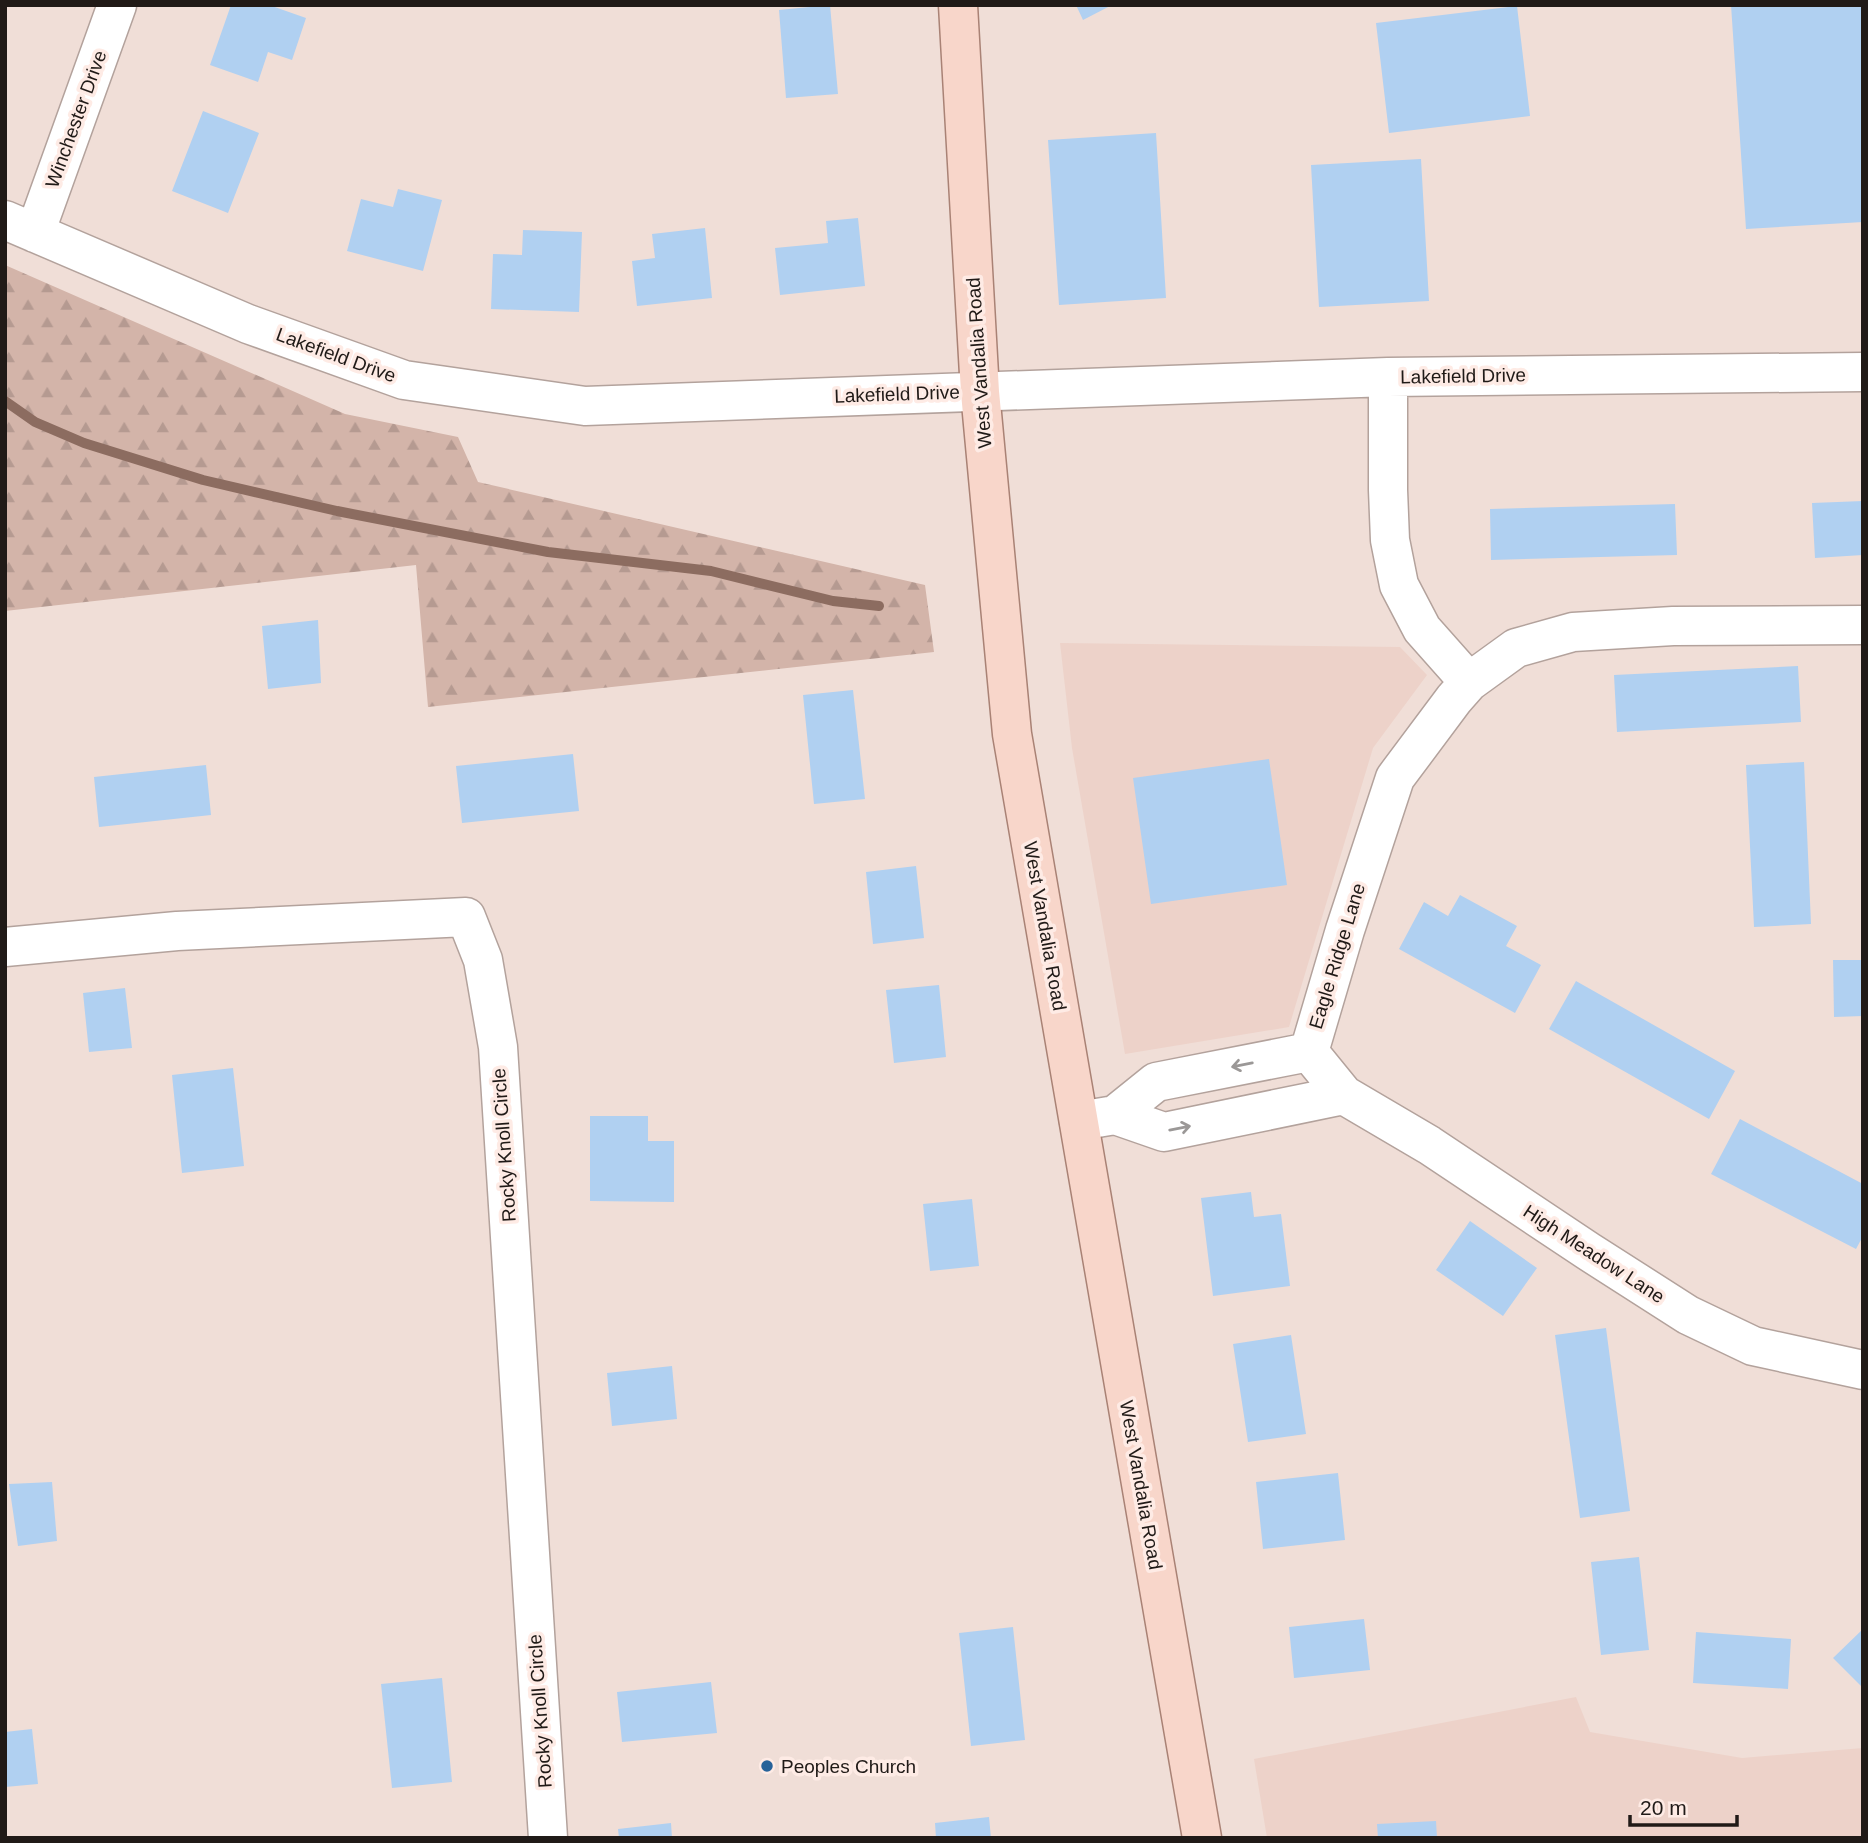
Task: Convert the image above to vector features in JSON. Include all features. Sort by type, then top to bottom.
[{"type":"main road","name":"West Vandalia Road","points":[[958,5],[980,392],[1012,734],[1097,1118],[1202,1838]]},
{"type":"street","name":"Winchester Drive","points":[[20,227],[117,5]]},
{"type":"street","name":"Lakefield Drive","points":[[20,227],[248,324],[404,380],[585,406],[1388,377],[1863,372]]},
{"type":"street","points":[[1388,377],[1390,527],[1399,585],[1422,629],[1469,682]]},
{"type":"street","name":"Eagle Ridge Lane","points":[[1097,1118],[1156,1082],[1308,1052],[1352,905],[1395,778],[1469,682],[1516,648],[1573,632],[1673,626],[1863,625]]},
{"type":"street","name":"Rocky Knoll Circle","points":[[5,947],[177,932],[466,917],[483,960],[498,1047],[548,1838]]},
{"type":"street","name":"High Meadow Lane","points":[[1308,1052],[1343,1095],[1429,1145],[1688,1315],[1754,1346],[1863,1370]]},
{"type":"street","points":[[1097,1118],[1164,1132],[1343,1095]]},
{"type":"shaded area","points":[[1060,643],[1400,647],[1427,675],[1373,748],[1289,1027],[1125,1054],[1072,748]]},
{"type":"shaded area","points":[[1576,1697],[1590,1732],[1742,1758],[1863,1748],[1863,1838],[1267,1838],[1254,1759]]},
{"type":"green space","points":[[5,265],[345,414],[458,437],[478,482],[925,585],[934,652],[428,707],[416,565],[5,611]]},
{"type":"building","points":[[231,5],[269,5],[306,18],[292,60],[268,52],[258,82],[210,65]]},
{"type":"building","points":[[830,5],[838,94],[786,98],[779,10]]},
{"type":"building","points":[[1076,5],[1112,5],[1083,20]]},
{"type":"building","points":[[1731,5],[1863,5],[1863,222],[1746,229]]},
{"type":"building","points":[[1517,6],[1530,116],[1389,133],[1376,23]]},
{"type":"building","points":[[203,111],[259,133],[228,213],[172,191]]},
{"type":"building","points":[[1156,133],[1166,298],[1059,305],[1048,140]]},
{"type":"building","points":[[1421,159],[1429,301],[1319,307],[1311,165]]},
{"type":"building","points":[[398,189],[442,200],[423,271],[347,251],[361,199],[393,207]]},
{"type":"building","points":[[858,218],[865,286],[780,295],[775,248],[828,243],[826,221]]},
{"type":"building","points":[[705,228],[712,298],[637,306],[632,261],[655,258],[652,234]]},
{"type":"building","points":[[523,230],[582,232],[579,312],[491,309],[493,254],[522,255]]},
{"type":"building","points":[[1863,501],[1863,555],[1815,558],[1812,503]]},
{"type":"building","points":[[1675,504],[1677,555],[1491,560],[1490,509]]},
{"type":"building","points":[[318,620],[321,683],[268,689],[262,626]]},
{"type":"building","points":[[1798,666],[1801,722],[1617,732],[1614,675]]},
{"type":"building","points":[[853,690],[865,799],[814,804],[803,695]]},
{"type":"building","points":[[573,754],[579,811],[462,823],[456,766]]},
{"type":"building","points":[[1269,759],[1287,885],[1151,904],[1133,778]]},
{"type":"building","points":[[1804,762],[1811,924],[1754,927],[1746,765]]},
{"type":"building","points":[[206,765],[211,815],[99,827],[94,777]]},
{"type":"building","points":[[916,866],[924,938],[873,944],[866,872]]},
{"type":"building","points":[[1460,895],[1517,926],[1506,946],[1541,965],[1515,1013],[1399,949],[1424,902],[1448,916]]},
{"type":"building","points":[[1833,960],[1863,960],[1863,1016],[1834,1017]]},
{"type":"building","points":[[1576,981],[1735,1071],[1709,1119],[1549,1029]]},
{"type":"building","points":[[939,985],[946,1057],[894,1063],[886,990]]},
{"type":"building","points":[[125,988],[132,1048],[89,1052],[83,993]]},
{"type":"building","points":[[233,1068],[244,1166],[182,1173],[172,1075]]},
{"type":"building","points":[[590,1116],[648,1116],[648,1141],[674,1141],[674,1202],[590,1201]]},
{"type":"building","points":[[1740,1119],[1863,1184],[1863,1236],[1856,1249],[1711,1174]]},
{"type":"building","points":[[1251,1192],[1254,1217],[1281,1214],[1290,1286],[1213,1296],[1201,1198]]},
{"type":"building","points":[[972,1199],[979,1266],[930,1271],[923,1204]]},
{"type":"building","points":[[1470,1221],[1537,1268],[1503,1316],[1436,1270]]},
{"type":"building","points":[[1606,1328],[1630,1511],[1580,1518],[1555,1335]]},
{"type":"building","points":[[1291,1335],[1306,1434],[1248,1442],[1233,1344]]},
{"type":"building","points":[[672,1366],[677,1419],[612,1426],[607,1373]]},
{"type":"building","points":[[1338,1473],[1345,1540],[1263,1549],[1256,1482]]},
{"type":"building","points":[[52,1482],[57,1541],[18,1546],[9,1484]]},
{"type":"building","points":[[1639,1557],[1649,1650],[1601,1655],[1591,1562]]},
{"type":"building","points":[[1364,1619],[1370,1670],[1294,1678],[1289,1627]]},
{"type":"building","points":[[1013,1627],[1025,1740],[971,1746],[959,1633]]},
{"type":"building","points":[[1863,1629],[1863,1688],[1833,1658]]},
{"type":"building","points":[[1696,1632],[1791,1639],[1788,1689],[1693,1683]]},
{"type":"building","points":[[442,1678],[452,1782],[392,1788],[381,1684]]},
{"type":"building","points":[[711,1682],[717,1733],[622,1742],[617,1692]]},
{"type":"building","points":[[32,1729],[38,1784],[5,1787],[5,1732]]},
{"type":"building","points":[[989,1817],[991,1838],[936,1838],[935,1823]]},
{"type":"building","points":[[1436,1821],[1437,1838],[1378,1838],[1377,1824]]},
{"type":"building","points":[[671,1823],[672,1838],[619,1838],[618,1829]]},
{"type":"waterway","points":[[5,401],[35,422],[84,443],[203,480],[337,511],[548,552],[711,571],[833,601],[879,606]]},
{"type":"place","name":"Peoples Church","points":[[767,1766]]}]
